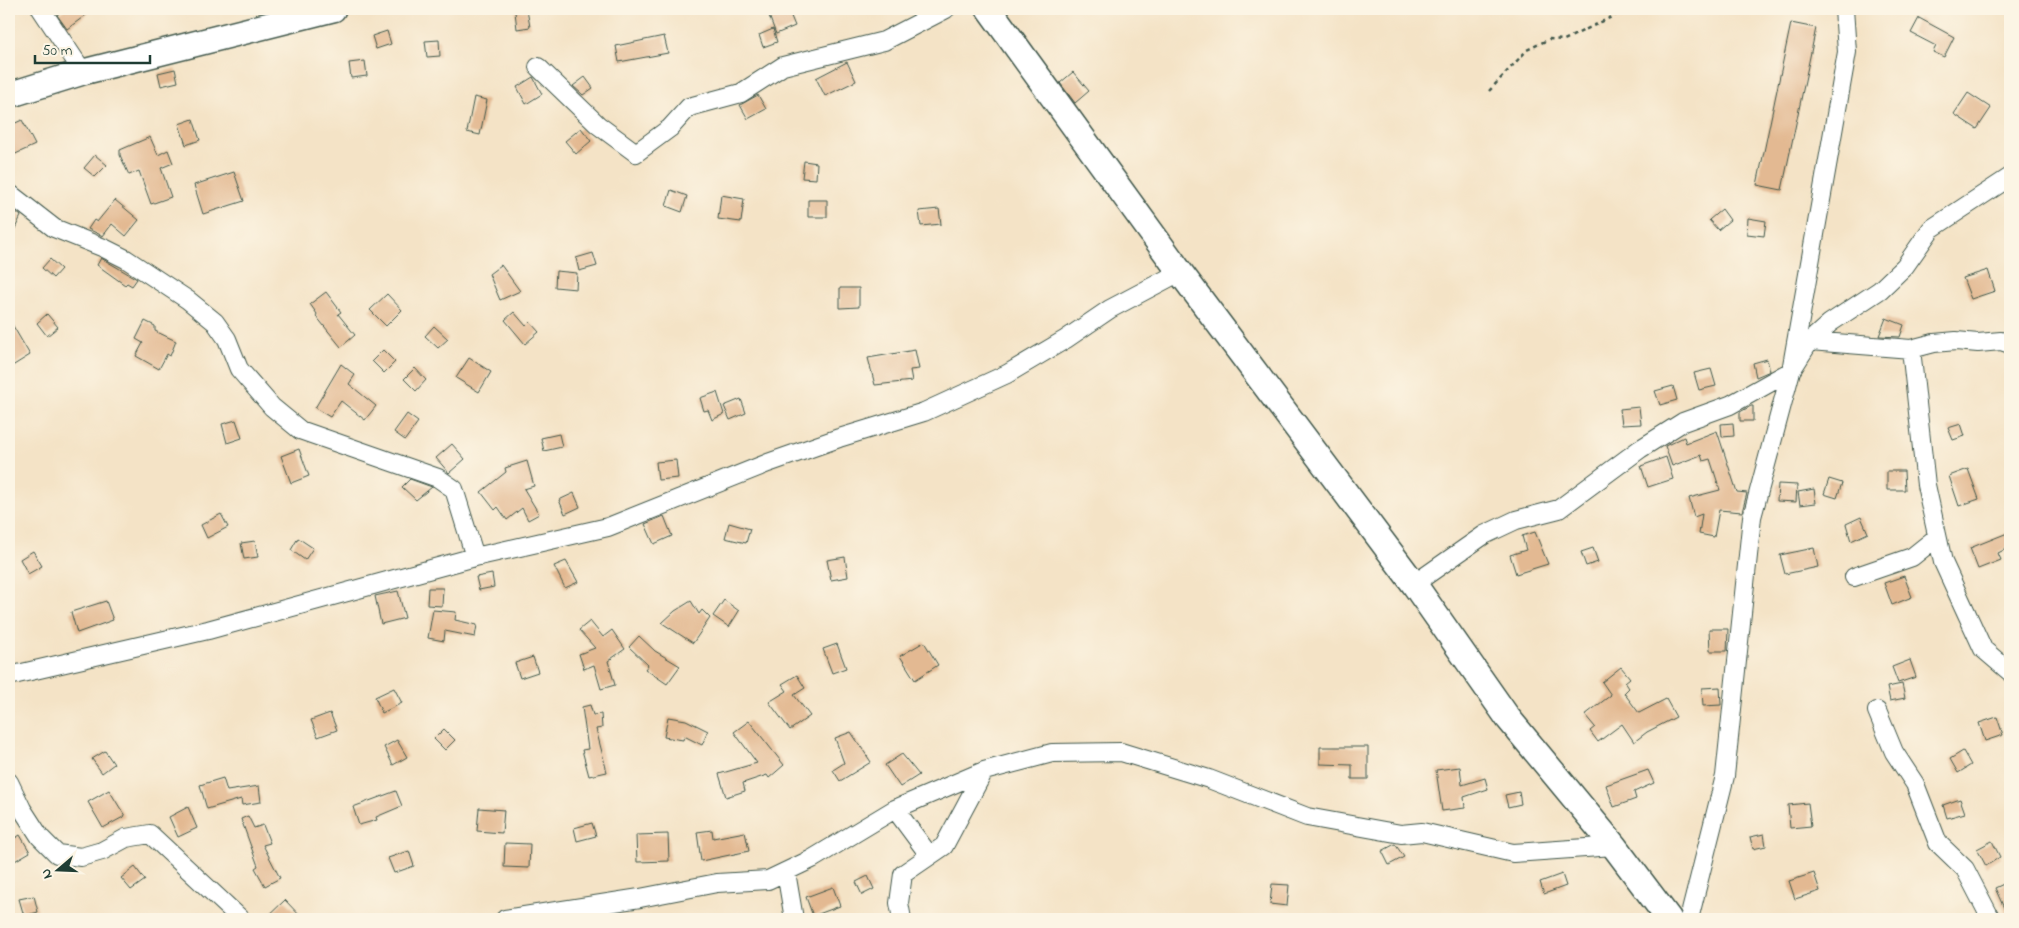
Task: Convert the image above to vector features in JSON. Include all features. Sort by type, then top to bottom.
[{"type":"street","points":[[41,9],[83,72]]},
{"type":"street","points":[[9,95],[83,72],[333,9]]},
{"type":"street","points":[[538,67],[598,124],[636,154],[670,128],[689,107],[741,93],[782,66],[884,41],[946,9]]},
{"type":"street","points":[[989,9],[1180,272],[1414,584],[1508,718],[1614,846],[1669,919]]},
{"type":"street","points":[[1689,919],[1725,776],[1752,517],[1791,371],[1847,52],[1844,9]]},
{"type":"street","points":[[1414,584],[1484,535],[1516,520],[1559,509],[1640,449],[1683,422],[1730,405],[1791,371],[1810,341],[1830,323],[1880,290],[1905,266],[1931,229],[2010,176]]},
{"type":"street","points":[[9,192],[54,228],[126,259],[188,300],[208,316],[227,339],[239,369],[272,407],[300,430],[438,478],[454,489],[475,557]]},
{"type":"street","points":[[9,676],[208,630],[475,557],[608,526],[768,463],[839,438],[924,412],[1007,374],[1066,339],[1110,309],[1180,272]]},
{"type":"street","points":[[1810,341],[1911,349],[1934,343],[1956,341],[1978,343],[2001,341],[2010,344]]},
{"type":"street","points":[[1911,349],[1926,485],[1943,562],[1983,649],[2010,672]]},
{"type":"street","points":[[1854,577],[1912,557],[1937,537]]},
{"type":"street","points":[[1877,711],[1894,752],[1915,784],[1938,843],[1965,869],[1991,919]]},
{"type":"street","points":[[505,919],[640,898],[717,883],[768,880],[812,859],[895,809],[984,771],[1052,753],[1121,752],[1209,779],[1307,817],[1401,834],[1422,832],[1513,854],[1614,846]]},
{"type":"street","points":[[902,919],[899,903],[903,874],[944,846],[984,771]]},
{"type":"street","points":[[9,782],[22,809],[40,837],[58,854],[81,858],[102,851],[126,838],[150,834],[241,919]]},
{"type":"street","points":[[895,809],[929,855]]},
{"type":"street","points":[[786,872],[794,919]]},
{"type":"path","points":[[1489,91],[1527,50],[1549,39],[1564,40],[1628,9]]},
{"type":"building","points":[[65,9],[94,9],[67,29],[57,15]]},
{"type":"building","points":[[778,9],[788,9],[795,26],[776,34],[768,13]]},
{"type":"building","points":[[527,10],[530,27],[517,29],[515,12]]},
{"type":"building","points":[[1919,18],[1954,37],[1944,57],[1933,52],[1936,46],[1911,33]]},
{"type":"building","points":[[1791,23],[1816,28],[1782,190],[1757,185]]},
{"type":"building","points":[[773,29],[777,42],[763,47],[759,35]]},
{"type":"building","points":[[387,31],[391,44],[376,49],[372,36]]},
{"type":"building","points":[[664,36],[668,53],[619,62],[616,46]]},
{"type":"building","points":[[439,40],[440,56],[427,57],[425,41]]},
{"type":"building","points":[[365,61],[367,76],[351,78],[349,63]]},
{"type":"building","points":[[847,62],[856,81],[825,96],[816,78]]},
{"type":"building","points":[[175,69],[178,82],[161,86],[158,73]]},
{"type":"building","points":[[1073,72],[1089,91],[1075,103],[1060,83]]},
{"type":"building","points":[[533,77],[542,94],[526,104],[517,87]]},
{"type":"building","points":[[585,77],[593,88],[583,95],[573,86]]},
{"type":"building","points":[[1968,93],[1991,108],[1977,129],[1954,114]]},
{"type":"building","points":[[758,95],[766,109],[748,119],[740,105]]},
{"type":"building","points":[[474,97],[487,100],[480,135],[467,132]]},
{"type":"building","points":[[193,119],[200,140],[186,145],[179,124]]},
{"type":"building","points":[[22,120],[35,145],[9,157],[9,126]]},
{"type":"building","points":[[581,128],[591,141],[576,154],[565,141]]},
{"type":"building","points":[[150,137],[158,155],[168,150],[173,163],[161,168],[171,197],[151,204],[139,171],[129,175],[120,155],[120,150]]},
{"type":"building","points":[[95,155],[107,165],[95,177],[84,168]]},
{"type":"building","points":[[804,161],[817,163],[816,179],[802,178]]},
{"type":"building","points":[[234,172],[244,201],[203,214],[194,185]]},
{"type":"building","points":[[671,190],[687,196],[682,212],[666,206]]},
{"type":"building","points":[[721,195],[744,199],[741,222],[718,219]]},
{"type":"building","points":[[115,200],[139,220],[126,236],[112,224],[103,236],[88,229],[94,220],[97,222]]},
{"type":"building","points":[[808,200],[827,200],[827,217],[808,217]]},
{"type":"building","points":[[9,206],[21,216],[9,241]]},
{"type":"building","points":[[939,209],[941,224],[921,226],[919,211]]},
{"type":"building","points":[[1722,209],[1730,220],[1718,230],[1709,220]]},
{"type":"building","points":[[1748,218],[1766,221],[1764,236],[1747,234]]},
{"type":"building","points":[[593,253],[597,266],[579,271],[576,258]]},
{"type":"building","points":[[101,258],[137,279],[132,286],[127,283],[125,285],[97,265]]},
{"type":"building","points":[[50,259],[61,269],[53,278],[42,268]]},
{"type":"building","points":[[501,265],[520,291],[500,300],[489,274]]},
{"type":"building","points":[[1988,270],[1995,291],[1971,299],[1963,278]]},
{"type":"building","points":[[556,271],[577,273],[576,289],[555,287]]},
{"type":"building","points":[[840,288],[859,288],[859,307],[840,308]]},
{"type":"building","points":[[326,292],[341,312],[338,314],[355,335],[341,347],[316,316],[317,314],[310,304]]},
{"type":"building","points":[[387,294],[402,310],[386,326],[370,310]]},
{"type":"building","points":[[514,312],[526,326],[530,322],[539,332],[525,344],[505,320]]},
{"type":"building","points":[[47,314],[58,327],[47,336],[37,323]]},
{"type":"building","points":[[1886,318],[1904,325],[1900,337],[1879,336]]},
{"type":"building","points":[[9,319],[30,355],[9,368]]},
{"type":"building","points":[[145,321],[155,326],[155,331],[176,341],[170,356],[167,354],[159,369],[136,356],[143,343],[136,339]]},
{"type":"building","points":[[434,326],[448,339],[438,348],[425,336]]},
{"type":"building","points":[[383,350],[395,362],[384,373],[372,361]]},
{"type":"building","points":[[915,350],[919,369],[910,370],[912,381],[875,385],[868,358]]},
{"type":"building","points":[[469,358],[491,372],[479,392],[456,378]]},
{"type":"building","points":[[1767,359],[1770,371],[1756,377],[1753,363]]},
{"type":"building","points":[[341,364],[355,375],[349,384],[376,406],[365,420],[341,401],[330,417],[315,408]]},
{"type":"building","points":[[415,368],[426,380],[416,391],[404,379]]},
{"type":"building","points":[[1711,369],[1716,386],[1699,390],[1694,373]]},
{"type":"building","points":[[1673,386],[1677,400],[1660,405],[1655,391]]},
{"type":"building","points":[[717,392],[724,414],[712,420],[708,410],[704,411],[700,398]]},
{"type":"building","points":[[741,399],[746,413],[730,420],[724,406]]},
{"type":"building","points":[[1753,406],[1753,421],[1740,421],[1740,412]]},
{"type":"building","points":[[1639,407],[1641,424],[1622,425],[1620,409]]},
{"type":"building","points":[[407,414],[418,422],[405,440],[394,432]]},
{"type":"building","points":[[236,420],[242,438],[227,443],[222,424]]},
{"type":"building","points":[[1733,423],[1734,436],[1722,437],[1721,424]]},
{"type":"building","points":[[1961,424],[1965,436],[1953,440],[1948,428]]},
{"type":"building","points":[[1717,431],[1737,492],[1747,493],[1742,512],[1719,510],[1714,537],[1699,534],[1702,514],[1694,517],[1689,498],[1720,490],[1710,459],[1703,461],[1701,455],[1672,466],[1665,446],[1684,437],[1686,443]]},
{"type":"building","points":[[559,434],[562,447],[544,451],[541,438]]},
{"type":"building","points":[[452,444],[465,459],[449,473],[436,458]]},
{"type":"building","points":[[299,449],[309,476],[291,483],[281,456]]},
{"type":"building","points":[[1666,457],[1673,479],[1648,487],[1641,466]]},
{"type":"building","points":[[676,460],[678,478],[658,480],[656,462]]},
{"type":"building","points":[[527,461],[534,486],[524,489],[539,514],[528,520],[522,508],[507,520],[498,507],[495,510],[481,492],[506,472],[505,468]]},
{"type":"building","points":[[1968,469],[1979,499],[1959,506],[1949,476]]},
{"type":"building","points":[[1887,471],[1904,471],[1905,490],[1887,490]]},
{"type":"building","points":[[410,479],[432,487],[416,500],[402,487]]},
{"type":"building","points":[[1829,479],[1842,483],[1837,498],[1824,494]]},
{"type":"building","points":[[1778,484],[1797,485],[1796,502],[1777,501]]},
{"type":"building","points":[[1814,489],[1816,503],[1800,505],[1798,492]]},
{"type":"building","points":[[574,493],[580,507],[565,514],[559,500]]},
{"type":"building","points":[[221,514],[228,527],[207,538],[201,525]]},
{"type":"building","points":[[664,516],[672,536],[654,544],[645,524]]},
{"type":"building","points":[[1861,517],[1868,533],[1851,541],[1846,524]]},
{"type":"building","points":[[729,523],[750,529],[746,543],[725,538]]},
{"type":"building","points":[[1535,532],[1548,564],[1516,574],[1510,555],[1526,550],[1522,536]]},
{"type":"building","points":[[2010,532],[2010,547],[1998,553],[2001,560],[1978,569],[1970,548]]},
{"type":"building","points":[[298,538],[313,548],[305,560],[291,550]]},
{"type":"building","points":[[255,541],[258,557],[244,559],[241,543]]},
{"type":"building","points":[[1593,548],[1598,562],[1586,566],[1581,552]]},
{"type":"building","points":[[1814,548],[1818,567],[1785,574],[1780,555]]},
{"type":"building","points":[[33,551],[42,566],[28,574],[20,559]]},
{"type":"building","points":[[845,557],[848,577],[831,580],[827,560]]},
{"type":"building","points":[[566,561],[578,582],[565,588],[554,566]]},
{"type":"building","points":[[492,574],[494,587],[479,590],[476,577]]},
{"type":"building","points":[[1904,576],[1912,597],[1892,605],[1884,583]]},
{"type":"building","points":[[428,588],[443,588],[442,606],[427,605]]},
{"type":"building","points":[[398,591],[405,618],[381,624],[375,596]]},
{"type":"building","points":[[724,600],[739,611],[729,627],[713,616]]},
{"type":"building","points":[[106,601],[113,620],[77,633],[71,612]]},
{"type":"building","points":[[691,601],[699,614],[702,610],[710,618],[693,643],[662,623],[675,611]]},
{"type":"building","points":[[433,610],[456,612],[455,620],[477,625],[475,637],[445,631],[444,641],[428,638]]},
{"type":"building","points":[[590,621],[603,637],[612,630],[625,649],[608,661],[615,685],[601,689],[594,665],[584,669],[579,654],[595,648],[579,630]]},
{"type":"building","points":[[1709,629],[1728,629],[1727,651],[1710,651]]},
{"type":"building","points":[[639,636],[655,651],[680,666],[667,684],[645,669],[648,665],[629,647]]},
{"type":"building","points":[[924,642],[938,665],[915,680],[900,656]]},
{"type":"building","points":[[837,644],[846,668],[832,673],[823,649]]},
{"type":"building","points":[[533,657],[538,672],[520,678],[515,663]]},
{"type":"building","points":[[1910,660],[1916,677],[1898,683],[1892,667]]},
{"type":"building","points":[[1621,667],[1630,678],[1625,682],[1629,688],[1624,693],[1639,713],[1666,699],[1676,717],[1647,732],[1634,742],[1622,724],[1598,742],[1590,731],[1595,727],[1585,715],[1611,695],[1602,682]]},
{"type":"building","points":[[797,675],[805,688],[794,695],[810,716],[790,730],[769,702],[787,691],[782,684]]},
{"type":"building","points":[[1902,684],[1905,698],[1890,701],[1887,687]]},
{"type":"building","points":[[1720,687],[1721,705],[1703,706],[1702,688]]},
{"type":"building","points":[[394,688],[402,703],[382,713],[375,697]]},
{"type":"building","points":[[590,705],[593,715],[601,714],[602,728],[596,729],[607,772],[589,776],[582,750],[588,749],[582,707]]},
{"type":"building","points":[[330,713],[337,730],[318,737],[311,720]]},
{"type":"building","points":[[668,717],[686,720],[708,731],[702,745],[684,736],[683,740],[664,737]]},
{"type":"building","points":[[1997,717],[2003,735],[1985,741],[1979,723]]},
{"type":"building","points":[[749,721],[784,765],[769,778],[767,775],[743,783],[745,791],[726,797],[719,774],[757,763],[734,732]]},
{"type":"building","points":[[444,729],[455,740],[445,750],[434,739]]},
{"type":"building","points":[[851,732],[871,762],[840,781],[833,770],[844,763],[835,738]]},
{"type":"building","points":[[397,740],[407,757],[393,765],[384,747]]},
{"type":"building","points":[[1320,747],[1368,747],[1368,779],[1352,779],[1352,765],[1320,764]]},
{"type":"building","points":[[105,751],[114,764],[102,773],[92,759]]},
{"type":"building","points":[[1963,751],[1971,765],[1958,773],[1950,759]]},
{"type":"building","points":[[902,754],[919,775],[900,787],[885,765]]},
{"type":"building","points":[[1460,767],[1462,785],[1485,778],[1488,789],[1464,797],[1465,808],[1442,811],[1436,770]]},
{"type":"building","points":[[1648,770],[1654,783],[1634,792],[1636,799],[1614,807],[1606,785]]},
{"type":"building","points":[[223,778],[227,791],[259,786],[261,802],[242,805],[241,799],[207,809],[200,785]]},
{"type":"building","points":[[109,790],[125,816],[103,828],[88,802]]},
{"type":"building","points":[[396,791],[402,806],[376,817],[377,820],[359,825],[353,807]]},
{"type":"building","points":[[1519,792],[1521,804],[1508,807],[1505,795]]},
{"type":"building","points":[[1960,799],[1965,813],[1947,818],[1943,805]]},
{"type":"building","points":[[1808,803],[1811,826],[1790,828],[1788,805]]},
{"type":"building","points":[[188,807],[197,828],[178,837],[169,817]]},
{"type":"building","points":[[479,808],[504,810],[502,833],[477,831]]},
{"type":"building","points":[[248,816],[254,828],[263,825],[270,843],[263,845],[280,878],[265,886],[255,868],[258,866],[241,819]]},
{"type":"building","points":[[592,823],[596,836],[577,841],[574,828]]},
{"type":"building","points":[[712,830],[713,838],[745,832],[749,851],[701,861],[697,832]]},
{"type":"building","points":[[668,834],[669,861],[637,862],[636,835]]},
{"type":"building","points":[[1764,834],[1766,846],[1753,849],[1750,837]]},
{"type":"building","points":[[20,835],[30,852],[13,862],[9,855],[9,842]]},
{"type":"building","points":[[1992,841],[2000,857],[1986,866],[1977,849]]},
{"type":"building","points":[[505,843],[530,844],[529,868],[504,867]]},
{"type":"building","points":[[1395,844],[1404,857],[1389,865],[1382,851]]},
{"type":"building","points":[[409,851],[414,866],[394,873],[388,858]]},
{"type":"building","points":[[135,867],[145,880],[131,890],[121,878]]},
{"type":"building","points":[[1814,873],[1820,891],[1795,899],[1789,881]]},
{"type":"building","points":[[1562,874],[1566,886],[1544,894],[1540,882]]},
{"type":"building","points":[[868,876],[874,889],[862,895],[856,882]]},
{"type":"building","points":[[2010,881],[2010,919],[2009,919],[1995,888]]},
{"type":"building","points":[[1272,884],[1289,885],[1287,906],[1270,904]]},
{"type":"building","points":[[833,887],[840,906],[813,916],[806,897]]},
{"type":"building","points":[[34,896],[38,912],[24,916],[19,899]]},
{"type":"building","points":[[285,900],[303,919],[265,919]]}]
